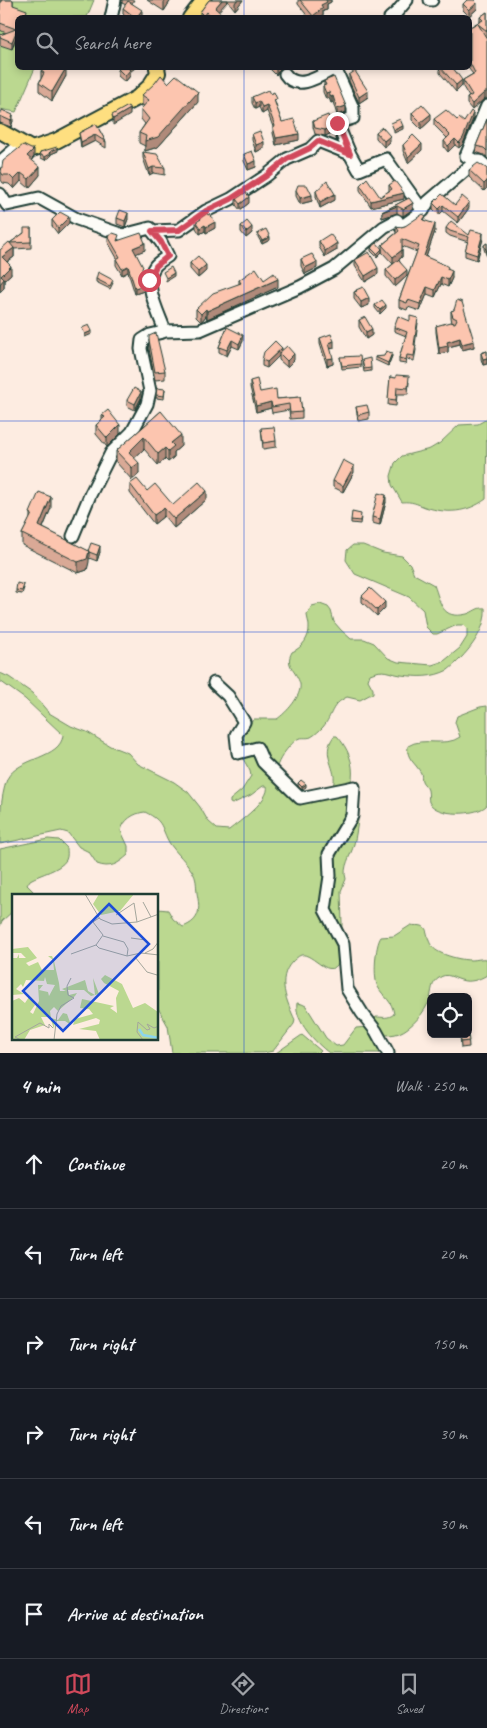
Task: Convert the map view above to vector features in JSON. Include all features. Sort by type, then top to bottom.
[{"type":"main road","points":[[192,15],[204,0]]},
{"type":"main road","points":[[0,131],[32,148],[56,141],[137,98],[149,87],[158,73],[157,70]]},
{"type":"street","points":[[112,15],[115,0]]},
{"type":"street","points":[[393,15],[407,0]]},
{"type":"street","points":[[285,74],[289,80],[298,84],[313,80],[332,70]]},
{"type":"street","points":[[337,70],[353,108],[353,118],[337,123],[350,154],[360,170],[386,159],[423,211]]},
{"type":"street","points":[[487,106],[466,156],[480,161],[487,167]]},
{"type":"street","points":[[152,231],[179,230],[206,211],[231,199],[266,176],[287,159],[310,148],[318,141],[350,154]]},
{"type":"street","points":[[0,162],[22,143]]},
{"type":"street","points":[[73,536],[90,495],[112,453],[132,432],[147,404],[150,391],[141,349],[142,340],[165,331],[200,330],[300,287],[334,269],[384,228],[397,220],[401,227],[423,211],[428,202],[476,161]]},
{"type":"street","points":[[0,194],[7,205],[39,198],[77,219],[123,235],[150,228],[161,242],[168,256],[156,266],[149,280],[165,331]]},
{"type":"street","points":[[214,683],[228,696],[244,722],[236,734],[238,753],[257,748],[263,762],[300,798],[354,787],[352,816],[330,854],[330,876],[325,910],[343,944],[347,989],[376,1031],[388,1053]]},
{"type":"green space","points":[[0,0],[94,0],[88,15],[15,15],[15,70],[34,70],[16,112],[0,109]]},
{"type":"green space","points":[[487,419],[486,499],[472,507],[457,511],[441,511],[412,502],[402,502],[392,485],[391,476],[395,463],[402,456],[430,449],[440,443],[459,425],[478,424]]},
{"type":"green space","points":[[353,545],[363,545],[383,553],[402,556],[410,564],[414,574],[434,585],[441,604],[447,612],[452,615],[458,615],[485,608],[482,626],[467,651],[448,670],[442,673],[431,676],[401,675],[383,671],[370,674],[368,680],[373,693],[360,700],[347,697],[341,700],[337,703],[326,723],[319,731],[311,737],[296,740],[287,749],[276,768],[275,775],[277,781],[280,786],[310,799],[333,786],[334,773],[328,750],[334,736],[337,736],[344,746],[351,762],[352,779],[343,789],[348,805],[358,820],[354,844],[345,870],[346,879],[341,891],[340,960],[331,969],[326,968],[306,955],[301,955],[292,962],[285,976],[284,991],[295,1020],[273,1051],[264,1053],[172,1053],[168,1026],[159,1010],[159,909],[168,910],[173,919],[183,927],[193,921],[199,909],[194,874],[170,844],[159,822],[145,812],[133,816],[122,827],[121,831],[128,846],[128,855],[110,866],[97,864],[89,852],[79,847],[68,833],[61,831],[0,844],[0,819],[7,779],[20,766],[55,749],[63,735],[25,699],[0,681],[0,673],[32,693],[49,713],[110,746],[128,753],[138,764],[174,782],[188,792],[208,821],[217,829],[229,830],[259,804],[267,791],[267,786],[263,786],[251,795],[232,804],[230,803],[230,800],[242,790],[251,776],[242,757],[241,734],[254,719],[277,719],[285,713],[299,694],[300,684],[289,661],[292,652],[299,648],[307,638],[309,624],[307,614],[312,606],[320,604],[328,607],[334,622],[351,639],[364,639],[374,643],[388,658],[398,662],[432,665],[444,661],[460,648],[467,637],[467,629],[463,625],[457,625],[433,634],[426,627],[423,610],[409,597],[355,574],[346,560],[347,550]]},
{"type":"green space","points":[[487,706],[487,805],[482,809],[467,813],[448,812],[433,807],[429,802],[428,792],[422,781],[421,773],[408,754],[408,746],[420,742],[448,742],[460,737],[455,722],[457,716]]},
{"type":"green space","points":[[48,839],[59,840],[67,848],[66,860],[63,863],[55,869],[30,880],[27,885],[33,891],[30,894],[12,894],[12,912],[2,921],[0,926],[0,849]]},
{"type":"green space","points":[[411,925],[421,926],[426,930],[429,942],[435,950],[441,953],[471,960],[487,959],[487,975],[471,981],[464,981],[447,975],[436,980],[431,993],[427,993],[427,1005],[418,1019],[404,1031],[393,1035],[383,1035],[383,1053],[329,1053],[312,1038],[302,1024],[297,1010],[297,1003],[306,1006],[326,1038],[336,1046],[343,1045],[356,1028],[368,1027],[376,1017],[392,1016],[394,1014],[392,1005],[376,983],[375,970],[377,947],[381,937],[394,936]]},
{"type":"green space","points":[[302,1035],[321,1051],[319,1053],[276,1053]]},
{"type":"building","points":[[1,0],[13,0],[13,5],[27,10],[26,15],[15,15],[15,29],[0,23]]},
{"type":"building","points":[[209,0],[222,0],[215,8],[223,15],[210,15],[207,12],[203,15],[200,12]]},
{"type":"building","points":[[300,0],[326,0],[327,2],[321,5],[323,8],[312,15]]},
{"type":"building","points":[[467,0],[474,0],[477,3],[469,10],[463,4]]},
{"type":"building","points":[[128,1],[142,10],[138,15],[132,15],[123,8]]},
{"type":"building","points":[[487,12],[487,31],[478,24],[487,39],[487,92],[472,104],[467,98],[472,95],[463,80],[475,73],[472,67],[472,26],[483,20],[480,17]]},
{"type":"building","points":[[15,29],[12,42],[0,37],[0,35]]},
{"type":"building","points":[[65,70],[52,92],[39,83],[44,73],[41,71]]},
{"type":"building","points":[[119,70],[130,70],[125,76]]},
{"type":"building","points":[[443,70],[454,70],[462,80],[456,85]]},
{"type":"building","points":[[355,71],[368,91],[359,97],[349,75]]},
{"type":"building","points":[[161,75],[168,83],[176,75],[198,92],[158,137],[145,141],[146,136],[139,133],[149,119],[141,109],[149,100],[142,95]]},
{"type":"building","points":[[334,77],[346,106],[337,109],[333,96],[331,97],[329,92],[326,93],[323,86],[326,85],[324,81]]},
{"type":"building","points":[[268,90],[270,94],[274,92],[277,99],[274,100],[282,122],[294,119],[299,134],[276,138],[273,127],[275,126],[267,105],[262,107],[259,101],[255,103],[252,97]]},
{"type":"building","points":[[422,104],[431,114],[421,122],[412,113]]},
{"type":"building","points":[[128,106],[130,109],[113,119],[112,115]]},
{"type":"building","points":[[2,110],[13,115],[11,121],[0,116]]},
{"type":"building","points":[[446,110],[457,120],[459,118],[464,122],[471,111],[473,113],[463,138],[459,143],[455,139],[448,146],[444,141],[450,135],[434,119]]},
{"type":"building","points":[[328,115],[332,127],[325,130],[315,128],[313,121]]},
{"type":"building","points":[[400,119],[403,126],[394,130],[391,123]]},
{"type":"building","points":[[487,119],[487,151],[476,146]]},
{"type":"building","points":[[96,124],[106,142],[95,135],[81,142],[79,133]]},
{"type":"building","points":[[382,127],[390,136],[384,141],[376,132]]},
{"type":"building","points":[[260,131],[264,142],[256,145],[252,134]]},
{"type":"building","points":[[413,135],[422,144],[408,157],[403,145]]},
{"type":"building","points":[[23,145],[34,149],[27,156],[40,167],[29,179],[21,173],[14,180],[9,175],[3,175],[1,172],[3,161]]},
{"type":"building","points":[[57,147],[45,157],[41,155],[40,152]]},
{"type":"building","points":[[252,151],[256,161],[248,164],[244,154]]},
{"type":"building","points":[[143,152],[157,154],[165,168],[153,167],[149,169]]},
{"type":"building","points":[[478,163],[487,168],[487,181],[484,184],[469,170]]},
{"type":"building","points":[[367,178],[380,197],[392,189],[389,185],[395,181],[404,193],[371,201],[360,185]]},
{"type":"building","points":[[327,181],[335,194],[320,202],[316,191]]},
{"type":"building","points":[[298,185],[307,185],[312,195],[300,198],[296,190]]},
{"type":"building","points":[[246,192],[249,197],[240,204],[236,199]]},
{"type":"building","points":[[442,194],[455,205],[462,196],[469,202],[458,217],[443,205],[439,209],[433,203]]},
{"type":"building","points":[[409,198],[413,203],[403,209],[397,206],[382,212]]},
{"type":"building","points":[[120,210],[128,213],[125,221],[117,218]]},
{"type":"building","points":[[60,212],[69,217],[58,228],[52,220]]},
{"type":"building","points":[[207,213],[208,215],[210,214],[215,222],[200,228],[196,222]]},
{"type":"building","points":[[423,214],[426,216],[423,220],[435,224],[424,256],[445,265],[448,267],[447,269],[452,271],[448,280],[441,277],[435,290],[427,287],[420,304],[408,300],[407,303],[399,300],[419,246],[402,239],[402,250],[393,257],[382,245],[399,231],[396,226],[405,226]]},
{"type":"building","points":[[247,221],[252,227],[246,232],[241,226]]},
{"type":"building","points":[[451,221],[469,235],[471,230],[483,233],[477,255],[465,251],[469,237],[446,228]]},
{"type":"building","points":[[24,228],[31,228],[31,242],[10,243],[24,233]]},
{"type":"building","points":[[266,229],[270,237],[262,241],[258,233]]},
{"type":"building","points":[[113,233],[119,235],[117,241],[141,233],[145,243],[133,248],[143,267],[144,285],[135,288],[128,266],[122,269],[116,259],[120,257],[108,236]]},
{"type":"building","points":[[330,234],[337,243],[325,251],[319,241]]},
{"type":"building","points":[[9,242],[14,248],[2,257],[11,266],[1,276],[4,279],[0,284],[0,250]]},
{"type":"building","points":[[377,243],[382,249],[377,254],[371,248]]},
{"type":"building","points":[[369,252],[378,268],[365,276],[355,260]]},
{"type":"building","points":[[312,254],[317,262],[305,268],[301,259]]},
{"type":"building","points":[[198,256],[206,265],[198,272],[190,263]]},
{"type":"building","points":[[398,260],[407,270],[395,280],[386,270]]},
{"type":"building","points":[[171,267],[174,273],[166,278],[163,272]]},
{"type":"building","points":[[256,268],[264,280],[274,273],[278,279],[207,311],[206,309],[201,314],[196,309],[213,293],[241,283],[239,280]]},
{"type":"building","points":[[98,272],[113,280],[110,286],[96,279]]},
{"type":"building","points":[[363,287],[369,298],[361,302],[354,292]]},
{"type":"building","points":[[382,300],[386,305],[380,310],[375,305]]},
{"type":"building","points":[[457,300],[462,302],[474,341],[462,344],[460,338],[447,342],[448,346],[439,348],[436,326],[450,322],[455,323],[457,319],[453,317],[451,311],[454,310]]},
{"type":"building","points":[[398,316],[410,321],[410,316],[418,318],[414,356],[407,355],[406,360],[399,358],[407,332],[394,327]]},
{"type":"building","points":[[365,317],[372,329],[366,332],[359,320]]},
{"type":"building","points":[[89,325],[92,331],[85,334],[82,328]]},
{"type":"building","points":[[227,327],[243,335],[239,344],[232,340],[227,350],[219,347]]},
{"type":"building","points":[[156,333],[165,371],[155,372],[149,336]]},
{"type":"building","points":[[331,334],[334,341],[329,343],[333,358],[327,359],[320,338]]},
{"type":"building","points":[[275,341],[282,348],[267,362],[262,360],[264,352]]},
{"type":"building","points":[[287,346],[294,354],[287,361],[279,353]]},
{"type":"building","points":[[386,351],[392,353],[388,363],[375,357],[384,356]]},
{"type":"building","points":[[487,351],[487,358],[483,359],[481,353]]},
{"type":"building","points":[[360,356],[361,364],[342,366],[340,357]]},
{"type":"building","points":[[370,358],[371,368],[364,369],[362,360]]},
{"type":"building","points":[[396,375],[409,376],[408,388],[397,387],[396,400],[388,399],[390,377],[396,378]]},
{"type":"building","points":[[257,379],[260,392],[276,389],[277,399],[300,397],[302,412],[290,413],[289,404],[272,407],[271,402],[256,406],[250,381]]},
{"type":"building","points":[[134,388],[141,392],[135,404],[127,400]]},
{"type":"building","points":[[157,388],[165,389],[164,396],[156,395]]},
{"type":"building","points":[[367,405],[369,412],[358,415],[356,407]]},
{"type":"building","points":[[108,410],[120,425],[107,438],[96,425],[105,417],[102,415]]},
{"type":"building","points":[[161,411],[181,435],[171,443],[174,446],[168,451],[165,448],[158,454],[144,437],[129,452],[139,463],[132,468],[116,451]]},
{"type":"building","points":[[274,427],[276,441],[263,443],[261,428]]},
{"type":"building","points":[[343,460],[354,466],[343,486],[333,481]]},
{"type":"building","points":[[137,479],[147,491],[155,484],[173,505],[199,482],[207,491],[174,519],[164,508],[154,515],[130,484]]},
{"type":"building","points":[[39,492],[51,497],[39,526],[89,551],[87,559],[78,562],[22,534],[32,514],[30,513]]},
{"type":"building","points":[[378,493],[386,495],[380,519],[372,517]]},
{"type":"building","points":[[352,512],[361,514],[360,521],[351,520]]},
{"type":"building","points":[[91,543],[100,546],[97,555],[88,551]]},
{"type":"building","points":[[17,583],[24,585],[22,591],[16,590]]},
{"type":"building","points":[[370,588],[385,602],[377,610],[362,596]]},
{"type":"building","points":[[301,780],[306,784],[302,787],[298,783]]},
{"type":"building","points":[[460,1038],[469,1038],[469,1041],[461,1042]]},
{"type":"route","points":[[149,280],[156,266],[168,256],[161,242],[152,231],[179,230],[206,211],[231,199],[266,176],[287,159],[310,148],[318,141],[350,154],[337,123]]}]
